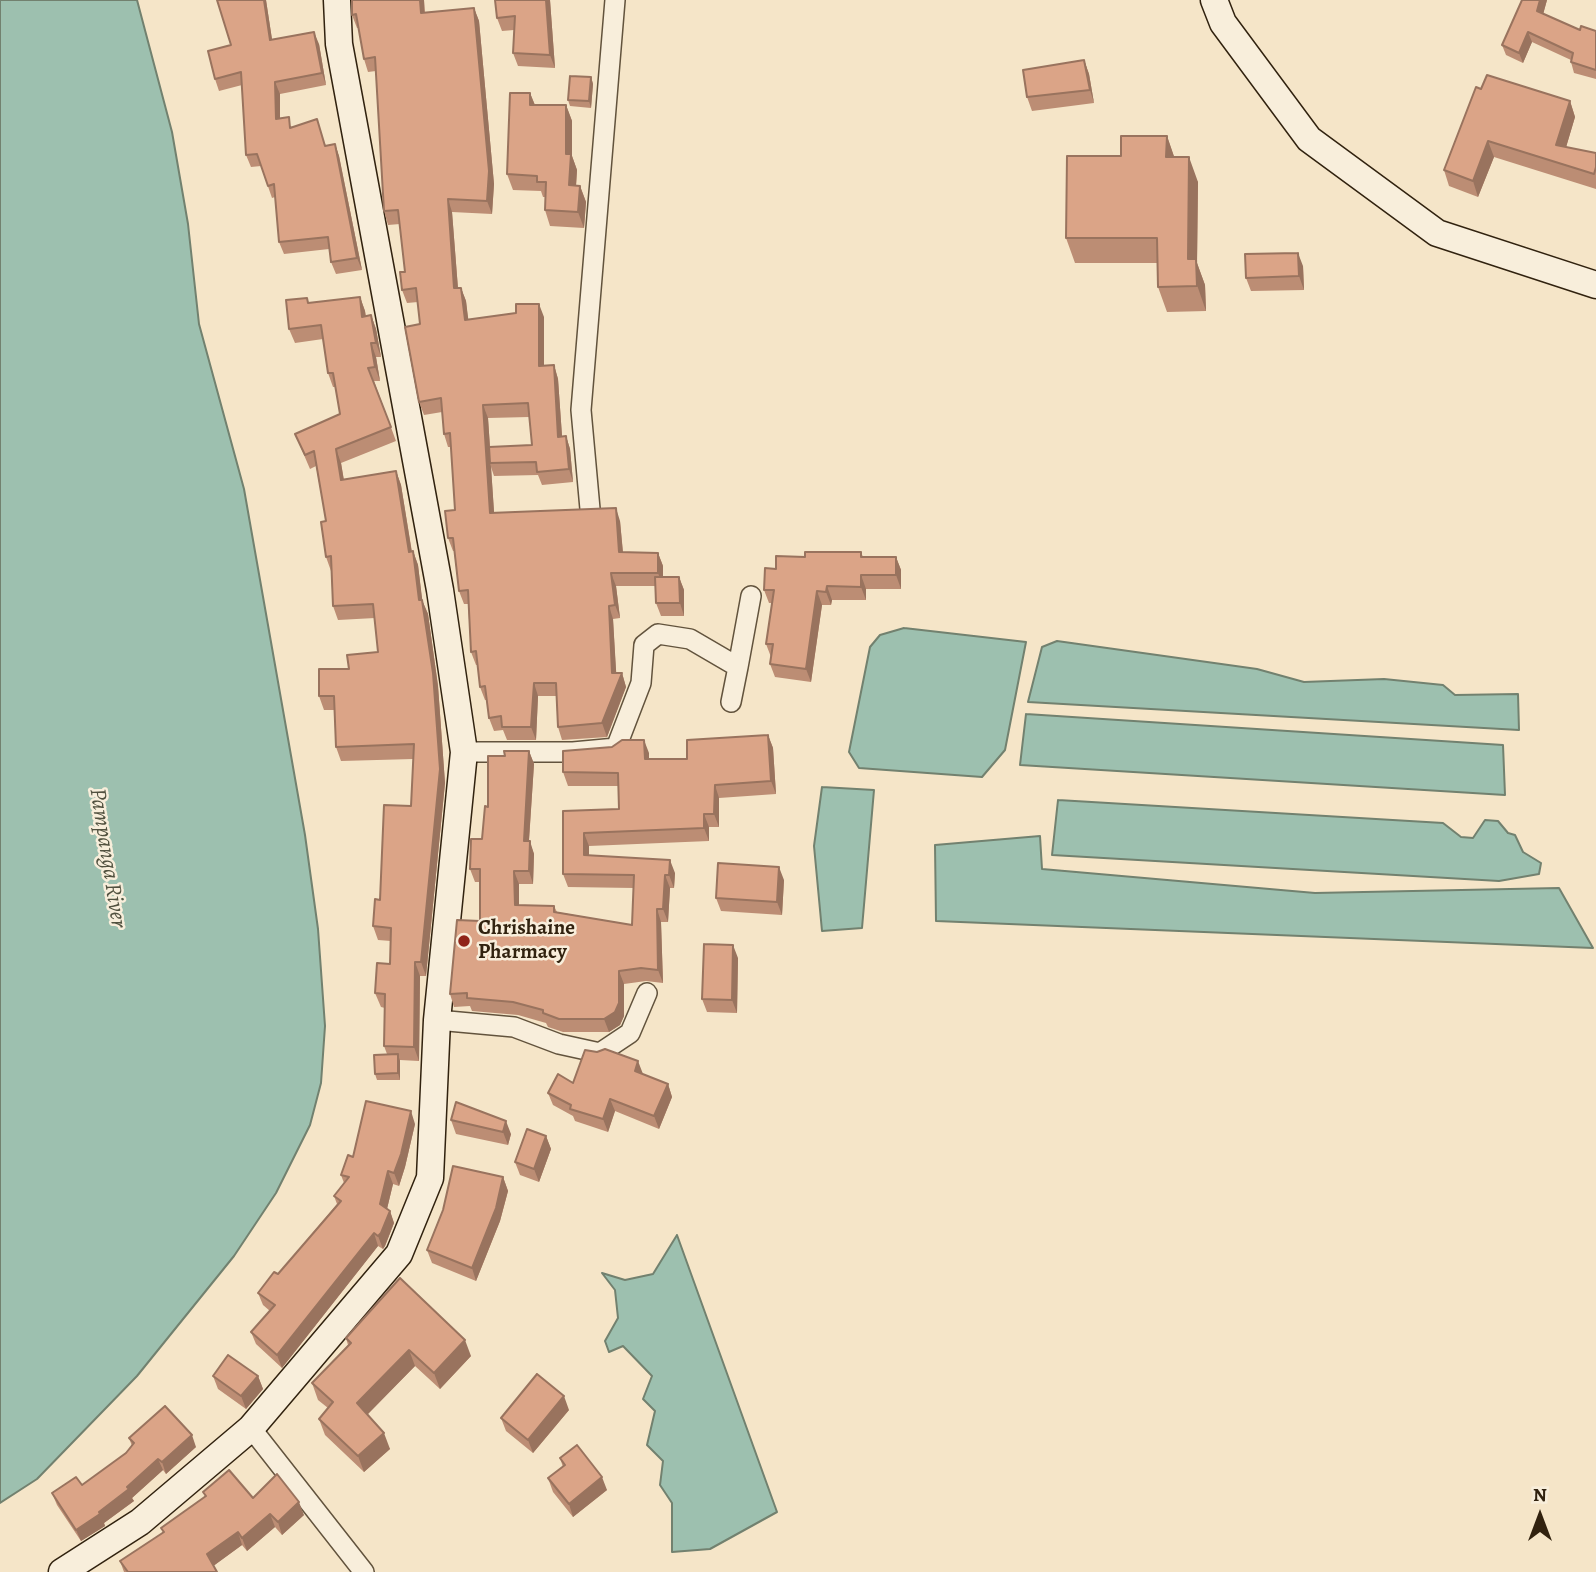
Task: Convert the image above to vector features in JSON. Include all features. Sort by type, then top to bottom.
[{"type":"main road","points":[[62,1572],[140,1522],[251,1428],[399,1254],[430,1178],[437,1020],[464,752],[440,590],[339,44],[337,0]]},
{"type":"main road","points":[[1214,0],[1223,23],[1309,139],[1437,233],[1596,285]]},
{"type":"street","points":[[590,509],[581,410],[615,0]]},
{"type":"street","points":[[731,702],[751,596]]},
{"type":"street","points":[[464,752],[573,752],[616,748],[641,683],[644,645],[658,634],[690,639],[738,667]]},
{"type":"street","points":[[437,1020],[514,1027],[559,1044],[600,1053],[630,1033],[647,993]]},
{"type":"street","points":[[251,1428],[364,1572]]},
{"type":"water","name":"Pampanga River","points":[[0,0],[137,0],[172,132],[188,224],[199,324],[244,489],[305,835],[318,929],[325,1026],[321,1083],[310,1125],[276,1193],[234,1256],[137,1376],[37,1479],[0,1503]]},
{"type":"water","points":[[904,628],[1026,642],[1005,750],[982,777],[859,768],[849,752],[870,647],[880,635]]},
{"type":"water","points":[[1057,641],[1257,669],[1304,682],[1384,679],[1443,685],[1455,695],[1518,694],[1519,730],[1028,702],[1042,647]]},
{"type":"water","points":[[1026,714],[1503,745],[1505,795],[1020,765]]},
{"type":"water","points":[[822,787],[874,790],[862,928],[822,931],[814,846]]},
{"type":"water","points":[[1058,800],[1443,823],[1461,837],[1473,838],[1485,820],[1498,821],[1508,833],[1515,835],[1523,852],[1541,863],[1539,874],[1499,881],[1052,855]]},
{"type":"water","points":[[1040,836],[1042,869],[1315,893],[1559,888],[1593,948],[936,921],[935,845]]},
{"type":"water","points":[[677,1235],[777,1512],[710,1549],[672,1552],[672,1503],[660,1485],[663,1461],[647,1445],[655,1411],[643,1399],[652,1376],[623,1346],[609,1352],[605,1341],[618,1318],[615,1290],[602,1273],[625,1280],[653,1274]]},
{"type":"building","points":[[217,0],[264,0],[270,40],[314,32],[322,73],[275,82],[276,119],[289,117],[290,128],[317,119],[325,146],[335,144],[357,258],[331,262],[328,237],[279,242],[274,184],[268,186],[257,154],[246,155],[241,72],[215,79],[208,51],[231,45]]},
{"type":"building","points":[[352,0],[420,0],[421,13],[474,8],[489,171],[487,201],[448,199],[454,288],[461,288],[465,320],[516,313],[516,304],[539,304],[539,366],[554,365],[558,437],[566,436],[569,469],[537,472],[536,462],[490,463],[489,447],[532,445],[528,403],[483,405],[490,513],[616,508],[619,552],[658,553],[658,573],[611,573],[615,605],[609,606],[612,673],[622,673],[602,723],[558,727],[556,683],[534,683],[531,727],[502,727],[501,716],[489,718],[485,686],[480,687],[476,651],[471,652],[468,590],[459,591],[453,538],[448,538],[445,511],[455,510],[450,433],[444,434],[441,398],[419,402],[405,327],[420,324],[416,288],[402,290],[400,272],[405,272],[398,210],[384,211],[375,57],[364,59],[356,14],[352,15]]},
{"type":"building","points":[[495,0],[546,0],[550,55],[513,53],[515,16],[497,18]]},
{"type":"building","points":[[1522,0],[1540,0],[1537,11],[1580,30],[1581,26],[1596,31],[1596,70],[1571,62],[1573,53],[1528,32],[1519,53],[1502,45]]},
{"type":"building","points":[[1084,60],[1090,90],[1027,97],[1023,70]]},
{"type":"building","points":[[1487,75],[1570,101],[1556,145],[1596,153],[1594,174],[1488,141],[1473,181],[1444,170],[1476,87],[1481,89]]},
{"type":"building","points":[[570,76],[591,77],[589,101],[568,100]]},
{"type":"building","points":[[510,93],[530,93],[530,105],[566,105],[566,154],[571,154],[569,185],[580,186],[578,212],[545,210],[546,182],[537,182],[537,176],[507,174]]},
{"type":"building","points":[[1121,136],[1167,136],[1166,157],[1189,157],[1188,259],[1196,259],[1197,286],[1158,287],[1157,238],[1066,238],[1067,156],[1121,156]]},
{"type":"building","points":[[1298,253],[1299,276],[1246,278],[1245,254]]},
{"type":"building","points":[[360,297],[362,317],[371,315],[376,343],[371,343],[375,367],[368,368],[391,427],[336,449],[341,480],[396,471],[409,552],[413,551],[419,600],[422,600],[433,673],[440,769],[421,962],[415,962],[414,1047],[384,1046],[385,994],[375,993],[377,963],[390,964],[391,928],[373,926],[375,899],[380,900],[384,805],[411,806],[414,744],[336,747],[334,696],[319,696],[319,669],[349,669],[347,655],[378,652],[373,604],[333,606],[331,556],[326,557],[321,522],[326,521],[314,451],[305,455],[295,434],[340,414],[333,373],[328,373],[321,325],[289,329],[286,300],[307,298],[308,303]]},
{"type":"building","points":[[805,552],[861,552],[861,557],[896,557],[896,575],[861,575],[861,587],[827,586],[826,592],[817,591],[806,669],[770,664],[773,644],[766,644],[774,590],[764,590],[765,568],[776,569],[776,556],[805,557]]},
{"type":"building","points":[[655,577],[679,577],[680,603],[656,603]]},
{"type":"building","points":[[768,735],[771,781],[715,785],[714,814],[704,814],[704,828],[584,833],[584,855],[670,860],[669,875],[665,875],[663,909],[657,909],[658,970],[641,968],[619,971],[619,1003],[615,1012],[604,1019],[559,1019],[543,1013],[543,1010],[513,1002],[467,998],[467,993],[450,994],[457,920],[480,921],[480,869],[470,869],[471,839],[482,839],[485,806],[488,807],[488,756],[505,756],[504,751],[529,751],[524,841],[530,841],[529,871],[514,871],[515,905],[554,906],[554,912],[632,925],[634,875],[563,874],[563,811],[619,809],[618,773],[563,772],[563,751],[612,747],[622,740],[644,740],[645,759],[687,759],[687,740]]},
{"type":"building","points":[[718,863],[779,867],[777,902],[716,898]]},
{"type":"building","points":[[704,944],[733,945],[732,1000],[702,999]]},
{"type":"building","points":[[605,1049],[638,1061],[635,1071],[668,1084],[654,1116],[610,1099],[603,1119],[570,1109],[571,1105],[548,1093],[558,1074],[573,1083],[585,1050],[597,1052]]},
{"type":"building","points":[[398,1054],[398,1073],[375,1074],[374,1055]]},
{"type":"building","points":[[366,1101],[411,1111],[401,1154],[394,1173],[388,1171],[380,1204],[390,1211],[381,1233],[378,1236],[374,1233],[277,1355],[251,1332],[275,1305],[258,1293],[274,1272],[278,1274],[341,1201],[334,1196],[349,1177],[341,1175],[348,1155],[353,1157]]},
{"type":"building","points":[[456,1102],[506,1121],[503,1132],[451,1120]]},
{"type":"building","points":[[527,1129],[546,1136],[534,1169],[515,1162]]},
{"type":"building","points":[[453,1166],[503,1177],[496,1208],[472,1268],[427,1250],[443,1210]]},
{"type":"building","points":[[400,1278],[465,1340],[434,1373],[409,1350],[357,1403],[384,1433],[358,1456],[319,1419],[333,1402],[312,1383],[351,1343],[346,1338]]},
{"type":"building","points":[[228,1355],[258,1376],[241,1396],[213,1376]]},
{"type":"building","points":[[537,1374],[564,1396],[528,1440],[501,1418]]},
{"type":"building","points":[[165,1406],[192,1435],[162,1462],[158,1459],[127,1487],[129,1489],[76,1530],[52,1493],[76,1477],[82,1485],[126,1453],[134,1443],[129,1438]]},
{"type":"building","points":[[577,1445],[602,1477],[569,1504],[548,1478],[565,1465],[560,1458]]},
{"type":"building","points":[[229,1470],[253,1498],[277,1474],[299,1502],[278,1522],[270,1514],[242,1538],[238,1532],[207,1554],[217,1572],[128,1572],[120,1561],[164,1532],[161,1528],[206,1496],[203,1492]]},
{"type":"place","name":"Chrishaine Pharmacy","points":[[464,941]]}]
